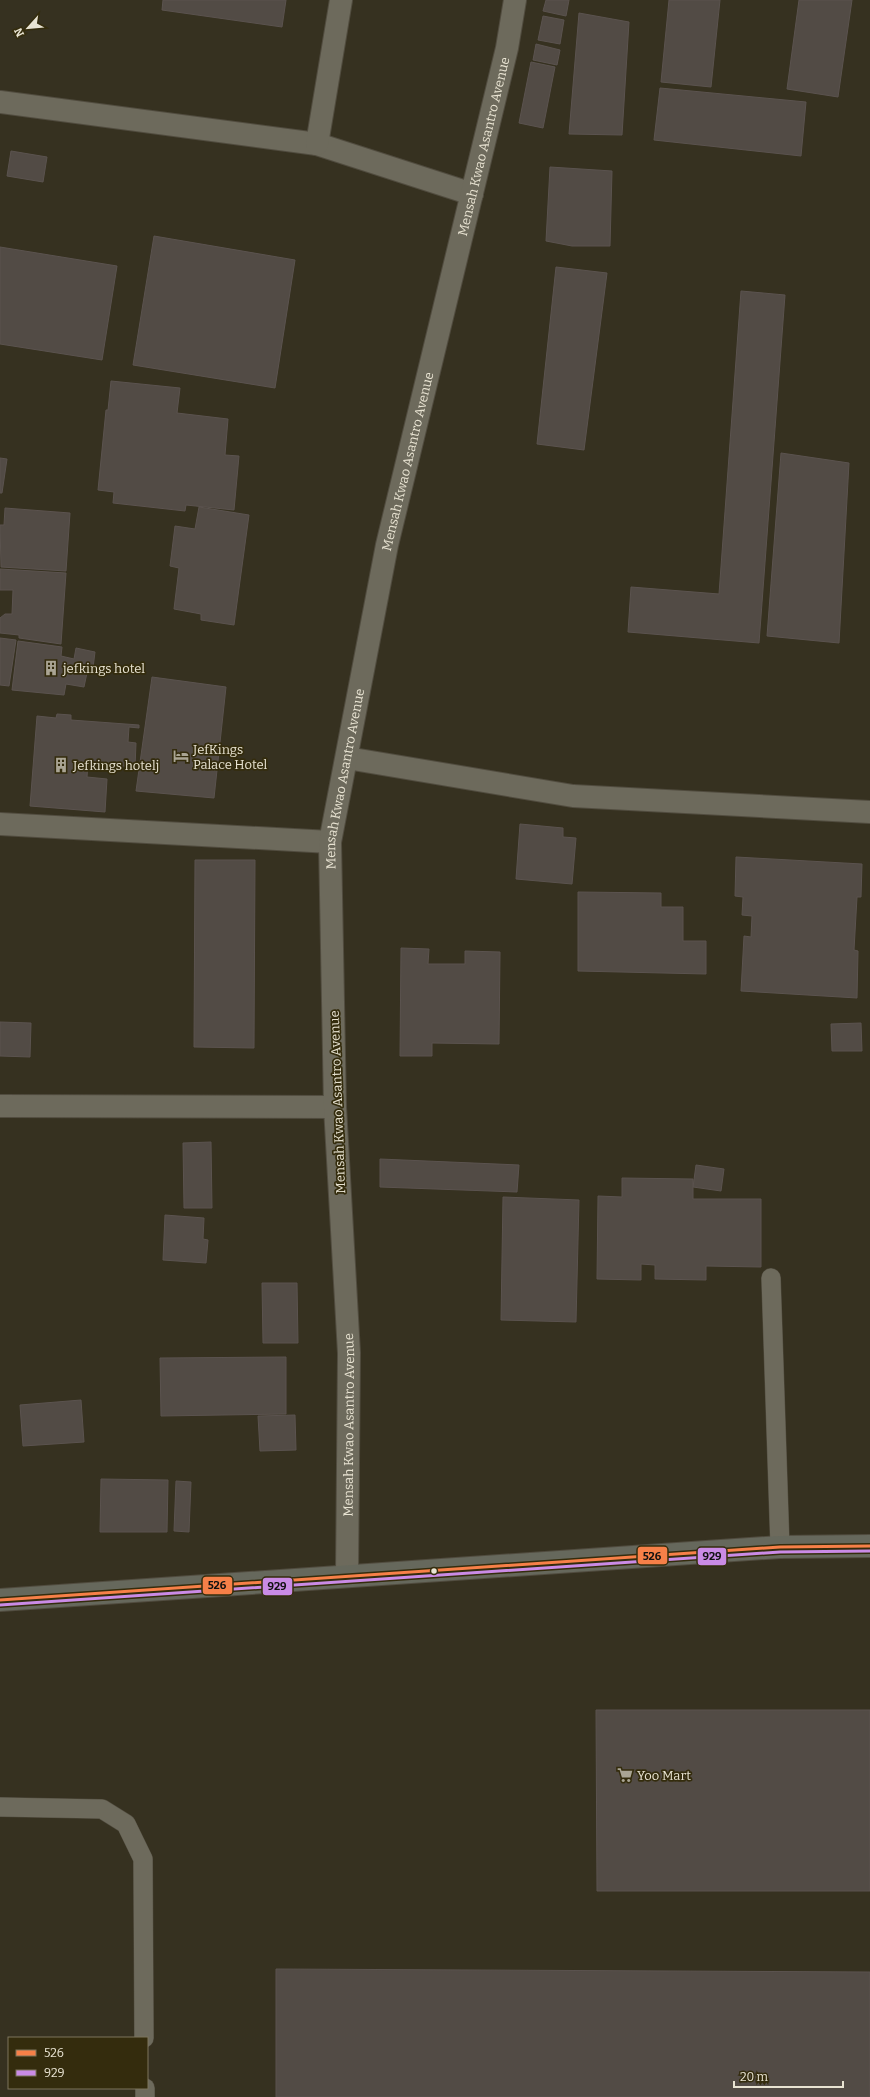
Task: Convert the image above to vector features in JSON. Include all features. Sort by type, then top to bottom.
[{"type":"main road","points":[[0,1600],[780,1547],[870,1546]]},
{"type":"street","points":[[317,144],[341,0]]},
{"type":"street","name":"Mensah Kwao Asantro Avenue","points":[[347,1576],[349,1353],[335,1107],[330,842],[387,545],[507,48],[515,0]]},
{"type":"street","points":[[0,102],[317,144],[472,194]]},
{"type":"street","points":[[347,758],[573,796],[870,812]]},
{"type":"street","points":[[0,824],[330,842]]},
{"type":"street","points":[[0,1106],[335,1107]]},
{"type":"lane","points":[[771,1278],[780,1547]]},
{"type":"lane","points":[[0,1807],[102,1809],[126,1824],[143,1859],[144,2037]]},
{"type":"building","points":[[163,0],[286,0],[282,27],[162,10]]},
{"type":"building","points":[[546,0],[569,0],[566,16],[543,11]]},
{"type":"building","points":[[669,0],[720,0],[711,87],[661,82]]},
{"type":"building","points":[[799,0],[852,0],[838,97],[787,89]]},
{"type":"building","points":[[579,13],[629,22],[622,135],[569,134]]},
{"type":"building","points":[[543,16],[564,20],[560,44],[538,40]]},
{"type":"building","points":[[536,44],[560,50],[557,65],[533,60]]},
{"type":"building","points":[[531,62],[555,67],[543,128],[519,123]]},
{"type":"building","points":[[660,88],[806,102],[801,156],[654,140]]},
{"type":"building","points":[[11,151],[47,157],[43,182],[7,176]]},
{"type":"building","points":[[550,167],[612,171],[610,246],[572,246],[546,241]]},
{"type":"building","points":[[154,236],[295,260],[275,388],[133,365]]},
{"type":"building","points":[[0,247],[117,266],[102,360],[0,344]]},
{"type":"building","points":[[556,267],[607,273],[584,450],[537,444]]},
{"type":"building","points":[[741,291],[785,295],[759,643],[628,632],[631,587],[719,594]]},
{"type":"building","points":[[111,381],[180,388],[177,413],[228,419],[225,455],[239,456],[234,510],[186,505],[185,511],[113,503],[114,492],[98,490],[106,410],[108,410]]},
{"type":"building","points":[[781,453],[849,463],[839,643],[767,636]]},
{"type":"building","points":[[0,458],[7,459],[2,493],[0,493]]},
{"type":"building","points":[[199,507],[249,515],[234,625],[201,620],[201,614],[174,609],[179,568],[170,566],[175,526],[195,529]]},
{"type":"building","points":[[5,508],[70,513],[66,571],[1,567],[0,525],[4,525]]},
{"type":"building","points":[[0,569],[66,573],[61,644],[19,638],[19,635],[0,633],[0,618],[5,614],[12,614],[13,590],[0,590]]},
{"type":"building","points":[[0,638],[16,640],[9,686],[0,685]]},
{"type":"building","name":"jefkings hotel","points":[[18,641],[62,647],[61,656],[74,659],[76,648],[95,652],[93,668],[88,668],[84,687],[66,684],[64,695],[12,690]]},
{"type":"building","name":"jefkings hotel","points":[[152,677],[226,687],[214,798],[136,791]]},
{"type":"building","name":"Jefkings hotelj","points":[[57,714],[71,715],[71,720],[139,725],[139,728],[129,727],[128,742],[136,743],[135,767],[88,763],[87,777],[107,779],[105,812],[30,806],[37,716],[56,718]]},
{"type":"building","points":[[520,824],[563,828],[563,837],[576,838],[572,884],[516,879]]},
{"type":"building","points":[[736,857],[862,864],[861,897],[857,897],[854,950],[858,951],[857,998],[741,991],[744,936],[751,937],[752,916],[742,915],[743,897],[735,896]]},
{"type":"building","points":[[195,860],[255,860],[254,1048],[194,1047]]},
{"type":"building","points":[[578,892],[661,893],[661,907],[683,907],[683,941],[706,941],[706,974],[578,971]]},
{"type":"building","points":[[401,948],[429,949],[428,964],[465,964],[465,951],[500,952],[499,1044],[432,1043],[432,1056],[400,1056]]},
{"type":"building","points":[[0,1022],[31,1023],[30,1057],[0,1056]]},
{"type":"building","points":[[861,1023],[862,1051],[832,1051],[831,1024]]},
{"type":"building","points":[[211,1142],[212,1208],[184,1208],[183,1143]]},
{"type":"building","points":[[380,1159],[519,1165],[517,1192],[380,1187]]},
{"type":"building","points":[[696,1165],[724,1169],[721,1191],[693,1187]]},
{"type":"building","points":[[622,1178],[693,1179],[693,1199],[761,1199],[761,1267],[706,1266],[706,1280],[655,1279],[655,1265],[641,1264],[641,1280],[597,1279],[598,1196],[622,1197]]},
{"type":"building","points":[[503,1197],[579,1200],[576,1322],[501,1320]]},
{"type":"building","points":[[165,1215],[204,1218],[203,1239],[208,1240],[206,1263],[163,1260]]},
{"type":"building","points":[[262,1283],[297,1283],[298,1343],[263,1343]]},
{"type":"building","points":[[286,1357],[286,1414],[161,1416],[160,1358]]},
{"type":"building","points":[[81,1400],[84,1442],[23,1446],[20,1405]]},
{"type":"building","points":[[295,1415],[296,1450],[260,1451],[258,1416]]},
{"type":"building","points":[[101,1479],[168,1480],[167,1532],[100,1532]]},
{"type":"building","points":[[176,1481],[191,1482],[189,1532],[174,1531]]},
{"type":"building","points":[[596,1710],[870,1710],[870,1891],[597,1891]]},
{"type":"building","points":[[276,1969],[870,1972],[870,2097],[276,2097]]},
{"type":"transit line","name":"526","points":[[0,1600],[780,1547],[870,1546]]},
{"type":"transit line","name":"929","points":[[0,1605],[780,1552],[870,1551]]},
{"type":"place","name":"jefkings hotel","points":[[51,668]]},
{"type":"place","name":"JefKings Palace Hotel","points":[[181,756]]},
{"type":"place","name":"Jefkings hotelj","points":[[61,765]]},
{"type":"place","name":"Yoo Mart","points":[[625,1775]]}]
